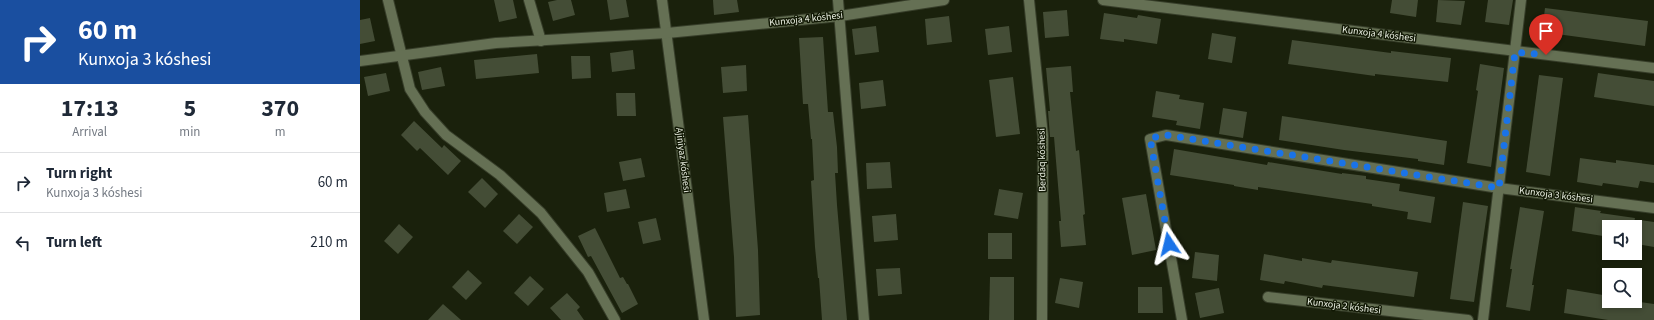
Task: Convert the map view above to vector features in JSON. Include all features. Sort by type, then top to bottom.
[{"type":"street","points":[[388,0],[410,89],[425,112],[446,135],[500,175],[541,213],[588,272],[615,320]]},
{"type":"street","points":[[529,0],[541,41]]},
{"type":"street","name":"Ajiniyaz kóshesi","points":[[662,0],[704,320]]},
{"type":"street","points":[[838,0],[864,320]]},
{"type":"street","name":"Kunxoja 4 kóshesi","points":[[360,61],[496,43],[667,33],[840,16],[944,0]]},
{"type":"street","name":"Berdaq kóshesi","points":[[1029,0],[1043,136],[1042,320]]},
{"type":"street","name":"Kunxoja 4 kóshesi","points":[[1103,0],[1654,68]]},
{"type":"street","points":[[1483,320],[1521,0]]},
{"type":"street","name":"Kunxoja 3 kóshesi","points":[[1182,320],[1150,138],[1166,135],[1499,188],[1654,208]]},
{"type":"street","name":"Kunxoja 2 kóshesi","points":[[1268,297],[1468,320]]},
{"type":"building","points":[[494,0],[513,0],[517,18],[499,22]]},
{"type":"building","points":[[557,0],[571,0],[575,15],[553,21],[548,2]]},
{"type":"building","points":[[607,0],[626,0],[629,17],[610,20]]},
{"type":"building","points":[[713,0],[737,0],[739,12],[714,15]]},
{"type":"building","points":[[1392,0],[1418,0],[1416,17],[1390,13]]},
{"type":"building","points":[[1438,0],[1465,1],[1461,25],[1436,22]]},
{"type":"building","points":[[1488,0],[1513,0],[1509,25],[1485,22]]},
{"type":"building","points":[[1545,8],[1648,21],[1645,46],[1542,32]]},
{"type":"building","points":[[1067,10],[1069,36],[1045,38],[1043,12]]},
{"type":"building","points":[[1104,13],[1137,18],[1138,15],[1161,19],[1157,44],[1124,39],[1124,42],[1100,39]]},
{"type":"building","points":[[949,16],[952,42],[927,45],[925,19]]},
{"type":"building","points":[[370,18],[375,41],[360,44],[360,20]]},
{"type":"building","points":[[876,26],[879,52],[855,55],[852,29]]},
{"type":"building","points":[[1009,26],[1012,52],[988,55],[985,29]]},
{"type":"building","points":[[1212,33],[1236,37],[1232,63],[1208,59]]},
{"type":"building","points":[[823,37],[828,112],[833,112],[837,147],[838,173],[835,173],[847,320],[822,320],[815,247],[811,181],[814,180],[812,139],[808,104],[803,104],[799,38]]},
{"type":"building","points":[[1292,40],[1391,53],[1391,51],[1451,58],[1448,82],[1375,74],[1375,76],[1288,64]]},
{"type":"building","points":[[633,50],[635,69],[612,72],[610,53]]},
{"type":"building","points":[[537,54],[539,73],[476,79],[474,60]]},
{"type":"building","points":[[571,56],[590,56],[591,78],[572,79]]},
{"type":"building","points":[[1480,64],[1504,68],[1491,167],[1467,163],[1478,91],[1476,90]]},
{"type":"building","points":[[746,65],[747,91],[723,93],[721,67]]},
{"type":"building","points":[[1071,66],[1073,92],[1070,92],[1076,151],[1079,150],[1085,214],[1083,215],[1086,245],[1061,247],[1059,221],[1061,221],[1054,137],[1050,137],[1048,111],[1050,111],[1046,68]]},
{"type":"building","points":[[441,67],[445,86],[422,90],[418,72]]},
{"type":"building","points":[[386,73],[390,91],[368,96],[364,77]]},
{"type":"building","points":[[1598,73],[1654,81],[1654,106],[1594,97]]},
{"type":"building","points":[[1539,75],[1563,78],[1550,176],[1526,172]]},
{"type":"building","points":[[1013,77],[1020,134],[996,137],[989,80]]},
{"type":"building","points":[[883,80],[886,106],[861,109],[859,83]]},
{"type":"building","points":[[1156,91],[1180,95],[1179,99],[1204,103],[1200,129],[1176,125],[1177,121],[1152,117]]},
{"type":"building","points":[[616,93],[635,93],[636,116],[617,116]]},
{"type":"building","points":[[1223,108],[1247,112],[1243,138],[1219,134]]},
{"type":"building","points":[[748,115],[758,250],[760,315],[736,317],[734,257],[723,117]]},
{"type":"building","points":[[1282,116],[1447,141],[1444,165],[1418,161],[1418,159],[1279,140]]},
{"type":"building","points":[[414,121],[442,148],[444,145],[461,161],[448,175],[420,148],[417,151],[401,135]]},
{"type":"building","points":[[1174,149],[1267,165],[1268,162],[1342,174],[1366,176],[1366,179],[1400,184],[1399,191],[1435,197],[1431,223],[1407,219],[1408,212],[1372,206],[1372,204],[1258,187],[1258,190],[1170,175]]},
{"type":"building","points":[[641,158],[645,177],[623,181],[619,162]]},
{"type":"building","points":[[1580,158],[1616,163],[1616,160],[1654,165],[1654,183],[1640,181],[1638,188],[1603,183],[1602,186],[1577,182]]},
{"type":"building","points":[[890,162],[892,188],[867,189],[866,163]]},
{"type":"building","points":[[482,178],[498,194],[485,208],[468,192]]},
{"type":"building","points":[[626,189],[630,208],[607,212],[604,193]]},
{"type":"building","points":[[999,189],[1023,193],[1018,219],[994,215]]},
{"type":"building","points":[[1146,194],[1156,250],[1132,255],[1122,198]]},
{"type":"building","points":[[1463,202],[1488,206],[1474,302],[1450,299]]},
{"type":"building","points":[[1520,207],[1544,211],[1532,285],[1534,285],[1530,311],[1506,307],[1512,269],[1510,269]]},
{"type":"building","points":[[1575,207],[1601,211],[1600,213],[1635,218],[1635,220],[1602,220],[1602,236],[1572,231]]},
{"type":"building","points":[[519,214],[533,227],[517,244],[503,231]]},
{"type":"building","points":[[896,214],[898,240],[874,242],[872,216]]},
{"type":"building","points":[[656,218],[661,240],[643,244],[638,222]]},
{"type":"building","points":[[1642,220],[1654,222],[1654,247],[1642,245]]},
{"type":"building","points":[[399,224],[413,237],[398,254],[384,241]]},
{"type":"building","points":[[595,228],[620,278],[623,277],[628,284],[638,304],[622,313],[591,256],[588,257],[578,236]]},
{"type":"building","points":[[988,233],[1012,233],[1012,259],[988,259]]},
{"type":"building","points":[[1195,252],[1219,255],[1217,281],[1192,278]]},
{"type":"building","points":[[1264,254],[1302,261],[1302,258],[1331,263],[1332,260],[1418,272],[1414,297],[1323,285],[1322,288],[1285,281],[1284,284],[1260,280]]},
{"type":"building","points":[[900,268],[902,294],[878,296],[876,269]]},
{"type":"building","points":[[468,270],[482,283],[466,300],[452,287]]},
{"type":"building","points":[[530,276],[544,289],[528,306],[514,293]]},
{"type":"building","points":[[990,277],[1014,277],[1014,320],[989,320]]},
{"type":"building","points":[[1060,278],[1083,282],[1079,308],[1055,303]]},
{"type":"building","points":[[1138,287],[1162,287],[1163,313],[1138,313]]},
{"type":"building","points":[[1219,288],[1224,313],[1200,318],[1195,293]]},
{"type":"building","points":[[1567,289],[1602,295],[1602,308],[1642,308],[1642,302],[1654,304],[1654,320],[1608,320],[1564,313]]},
{"type":"building","points":[[567,293],[580,307],[577,310],[584,320],[561,320],[550,308]]},
{"type":"building","points":[[443,304],[461,320],[428,320]]},
{"type":"route","points":[[1169,244],[1150,138],[1166,135],[1499,188],[1515,52],[1546,55]]}]
